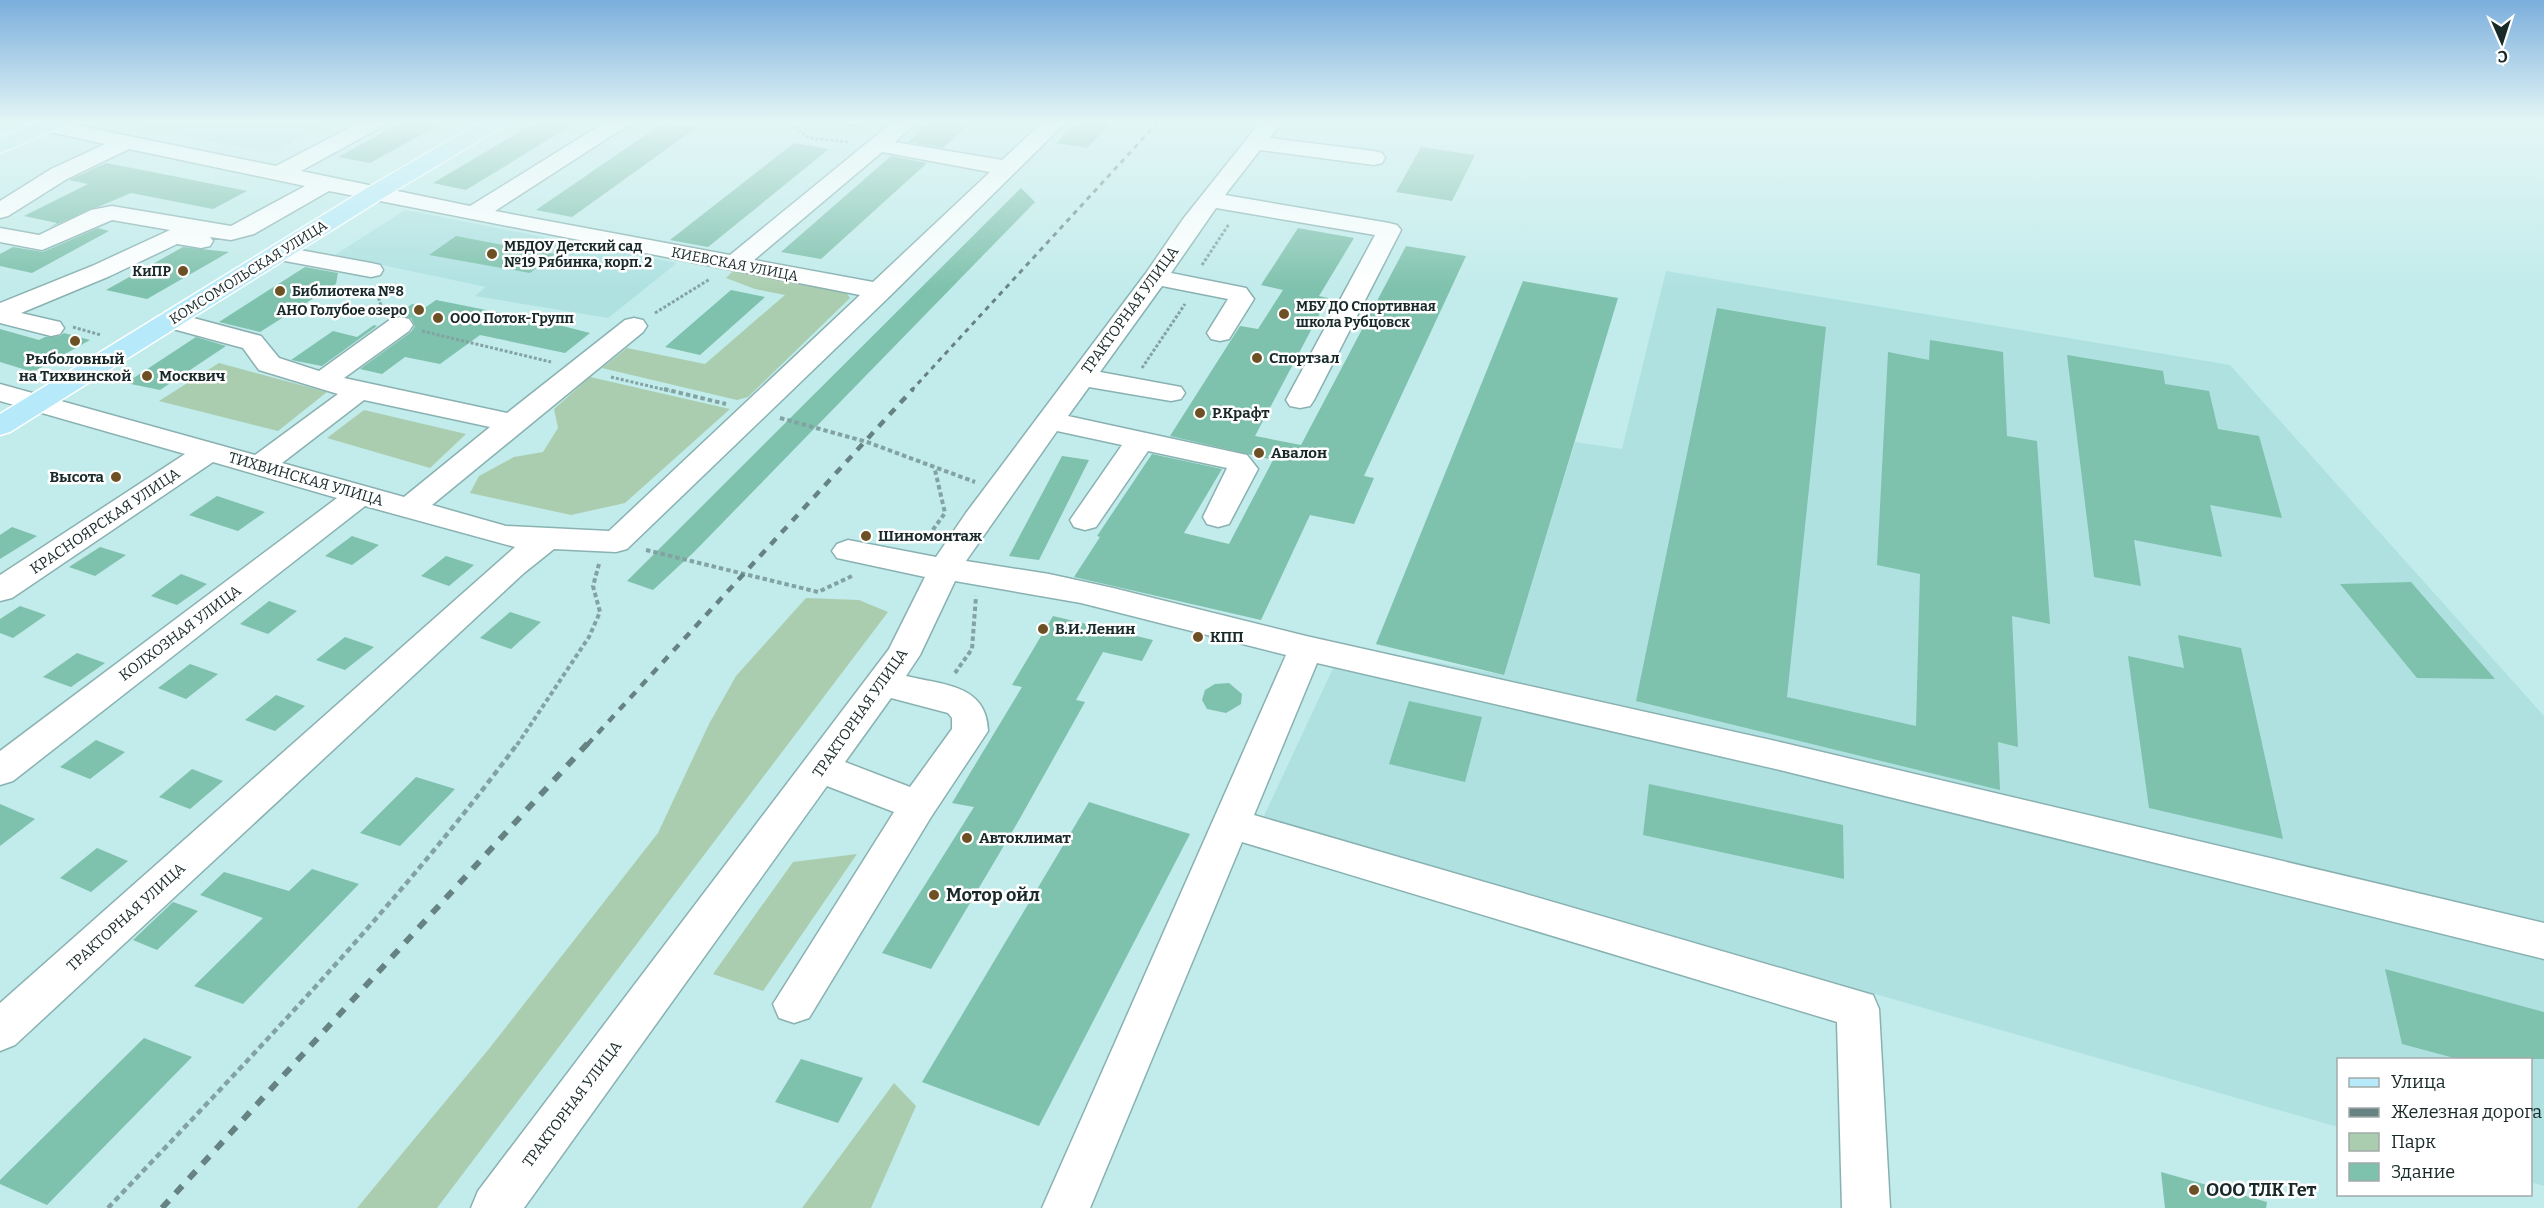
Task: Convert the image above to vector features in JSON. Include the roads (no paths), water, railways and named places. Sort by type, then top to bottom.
[{"type":"main road","name":"КОМСОМОЛЬСКАЯ УЛИЦА","points":[[0,426],[402,177]]},
{"type":"street","points":[[0,198],[49,177]]},
{"type":"street","points":[[0,211],[54,177]]},
{"type":"street","name":"КИЕВСКАЯ УЛИЦА","points":[[297,177],[474,214],[881,291]]},
{"type":"street","points":[[474,214],[532,177]]},
{"type":"street","points":[[734,264],[839,177]]},
{"type":"street","points":[[881,291],[998,177]]},
{"type":"street","name":"ТРАКТОРНАЯ УЛИЦА","points":[[495,1208],[822,768],[903,655],[962,570],[1000,491],[1081,377],[1156,277],[1226,202],[1239,177]]},
{"type":"street","points":[[0,235],[42,243],[99,215],[112,213],[231,232],[246,229],[326,183]]},
{"type":"street","points":[[1226,202],[1389,230],[1300,400]]},
{"type":"street","points":[[0,313],[101,271],[174,236],[250,249]]},
{"type":"street","points":[[278,253],[371,270]]},
{"type":"street","points":[[1156,277],[1237,293],[1241,299],[1220,333]]},
{"type":"street","name":"ТИХВИНСКАЯ УЛИЦА","points":[[0,392],[506,536],[616,542],[881,291]]},
{"type":"street","points":[[0,313],[51,328]]},
{"type":"street","points":[[171,320],[252,342],[269,364],[323,381],[359,391],[512,423]]},
{"type":"street","points":[[323,381],[400,326]]},
{"type":"street","points":[[408,508],[634,326]]},
{"type":"street","points":[[1081,377],[1171,393]]},
{"type":"street","points":[[259,466],[359,391]]},
{"type":"street","points":[[1050,421],[1236,460],[1243,469],[1218,518]]},
{"type":"street","points":[[1085,520],[1141,440]]},
{"type":"street","name":"КРАСНОЯРСКАЯ УЛИЦА","points":[[0,590],[209,452]]},
{"type":"street","name":"КОЛХОЗНАЯ УЛИЦА","points":[[0,771],[360,495]]},
{"type":"street","name":"ТРАКТОРНАЯ УЛИЦА","points":[[0,1031],[495,581],[547,538]]},
{"type":"street","points":[[848,550],[897,562],[962,570],[1067,589],[1306,648],[1795,760],[2544,941]]},
{"type":"street","points":[[1066,1208],[1306,648]]},
{"type":"street","points":[[794,1004],[918,806],[970,731],[970,714],[960,703],[883,683]]},
{"type":"street","points":[[822,768],[918,806]]},
{"type":"street","points":[[1229,824],[1858,1009],[1866,1208]]},
{"type":"railway","points":[[911,391],[1107,177]]},
{"type":"railway","points":[[587,745],[913,389]]},
{"type":"railway","points":[[162,1208],[588,743]]},
{"type":"place","name":"МБДОУ Детский сад №19 Рябинка, корп. 2","points":[[492,254]]},
{"type":"place","name":"КиПР","points":[[183,271]]},
{"type":"place","name":"Библиотека №8","points":[[280,291]]},
{"type":"place","name":"АНО Голубое озеро","points":[[419,310]]},
{"type":"place","name":"МБУ ДО Спортивная школа Рубцовск","points":[[1284,314]]},
{"type":"place","name":"ООО Поток-Групп","points":[[438,318]]},
{"type":"place","name":"Рыболовный на Тихвинской","points":[[75,341]]},
{"type":"place","name":"Спортзал","points":[[1257,358]]},
{"type":"place","name":"Москвич","points":[[147,376]]},
{"type":"place","name":"Р.Крафт","points":[[1200,413]]},
{"type":"place","name":"Авалон","points":[[1259,453]]},
{"type":"place","name":"Высота","points":[[116,477]]},
{"type":"place","name":"Шиномонтаж","points":[[866,536]]},
{"type":"place","name":"В.И. Ленин","points":[[1043,629]]},
{"type":"place","name":"КПП","points":[[1198,637]]},
{"type":"place","name":"Автоклимат","points":[[967,838]]},
{"type":"place","name":"Мотор ойл","points":[[934,895]]},
{"type":"place","name":"ООО ТЛК Гет","points":[[2194,1190]]}]
